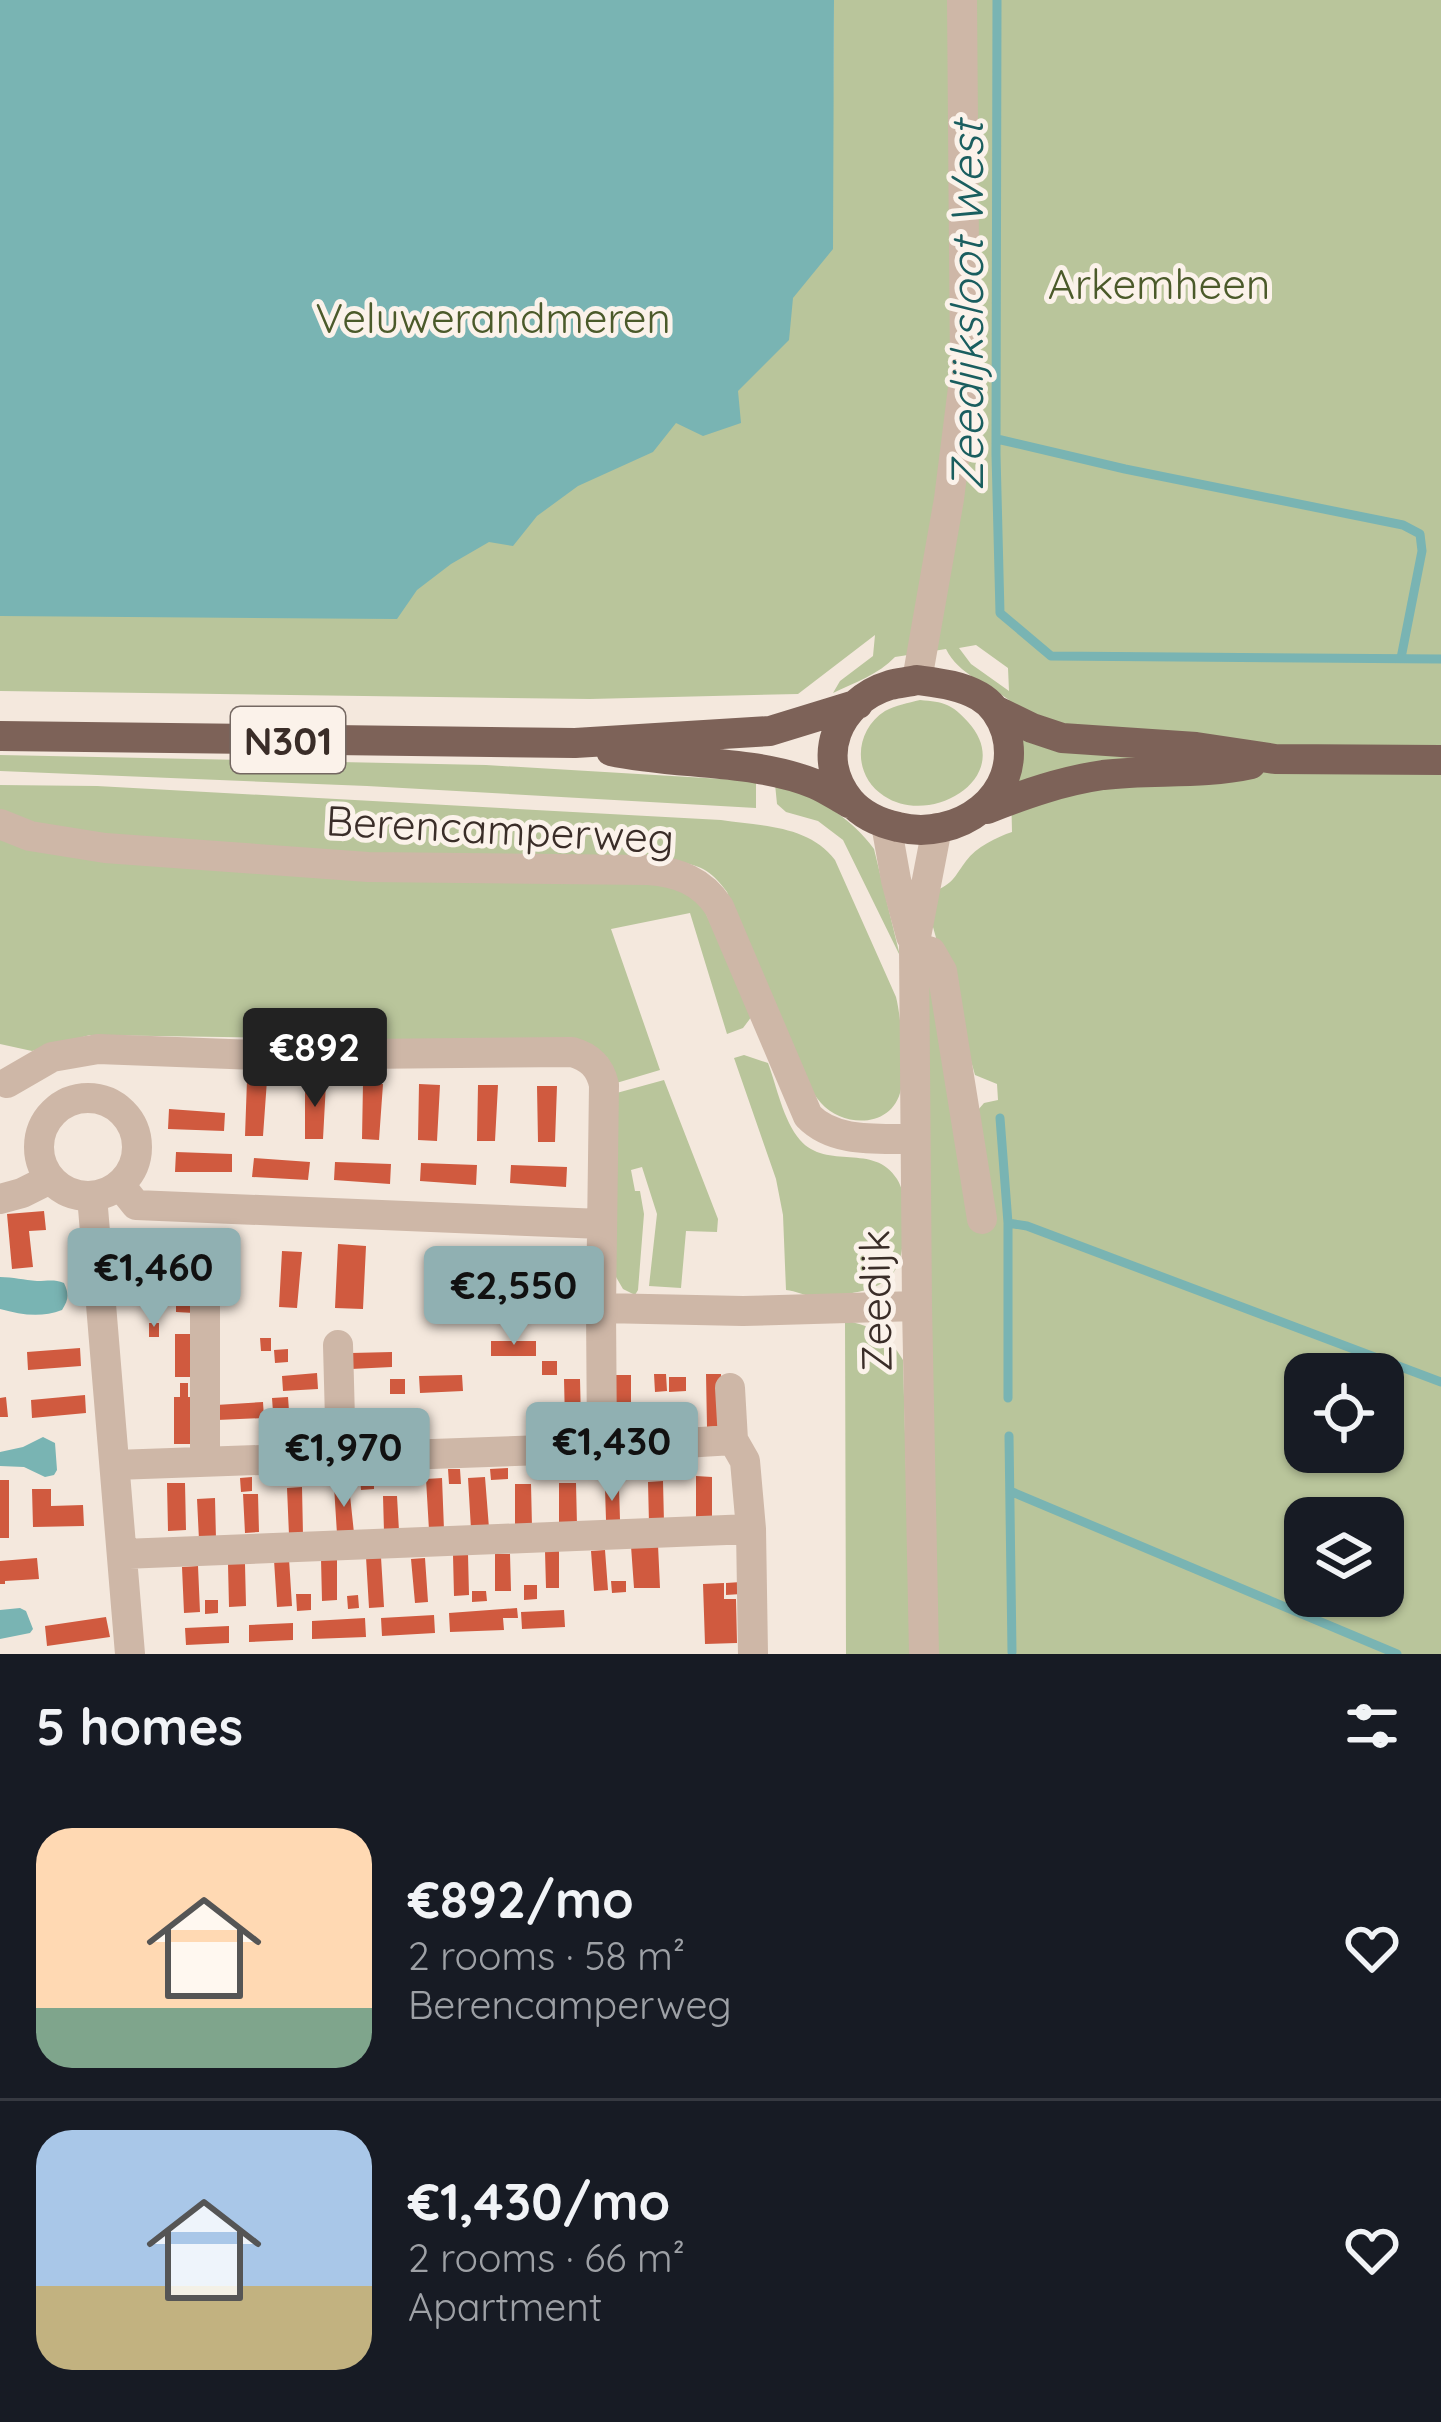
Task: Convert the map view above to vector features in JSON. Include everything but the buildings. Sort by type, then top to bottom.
[{"type":"main road","points":[[974,814],[1001,789],[1012,754],[1004,724],[984,699],[956,686],[917,680],[886,686],[858,704],[838,726],[830,755],[837,782],[854,806],[878,822],[914,831],[937,828],[1063,782],[1229,769],[1275,759]]},
{"type":"main road","name":"Berencamperweg","points":[[0,736],[575,743],[770,731],[858,704]]},
{"type":"main road","points":[[995,710],[1062,738],[1196,747],[1275,759],[1441,760]]},
{"type":"main road","name":"Berencamperweg","points":[[575,743],[650,760],[768,772],[814,784],[854,806]]},
{"type":"street","points":[[917,680],[949,500],[965,372],[962,0]]},
{"type":"street","name":"Berencamperweg","points":[[0,824],[30,836],[105,848],[368,867],[649,870],[680,875],[710,892],[719,907],[808,1116],[840,1135],[915,1139]]},
{"type":"street","name":"Zeedijk","points":[[886,824],[914,947]]},
{"type":"street","name":"Zeedijk","points":[[924,1654],[914,947],[937,828]]},
{"type":"street","name":"Zeedijk","points":[[914,947],[931,952],[942,970],[982,1220]]},
{"type":"street","points":[[4,1083],[52,1057],[98,1049],[258,1055],[572,1052],[589,1059],[604,1085],[602,1448]]},
{"type":"street","points":[[4,1083],[54,1109]]},
{"type":"street","points":[[85,1097],[114,1104],[126,1114],[138,1143],[130,1173],[106,1191],[76,1195],[50,1179],[38,1150],[54,1109],[85,1097]]},
{"type":"street","points":[[0,1199],[50,1179]]},
{"type":"street","points":[[106,1191],[136,1205],[602,1224]]},
{"type":"street","points":[[106,1191],[115,1466],[130,1654]]},
{"type":"street","points":[[205,1462],[206,1281]]},
{"type":"street","points":[[601,1308],[743,1311],[917,1306]]},
{"type":"street","points":[[338,1345],[340,1456]]},
{"type":"street","points":[[730,1388],[733,1440],[746,1461],[753,1654]]},
{"type":"street","points":[[115,1466],[733,1440]]},
{"type":"street","points":[[123,1554],[751,1529]]},
{"type":"green space","name":"Arkemheen","points":[[0,0],[833,99],[834,0],[1441,0],[1441,1654],[935,1654],[925,1028],[929,982],[978,1110],[998,1100],[997,1084],[975,1075],[931,920],[937,890],[951,881],[975,851],[1012,832],[1009,700],[966,672],[946,649],[895,657],[833,693],[840,681],[873,656],[875,635],[798,694],[590,699],[0,691]],"holes":[[[976,645],[1008,668],[1009,691],[971,664],[959,648]]]},
{"type":"green space","points":[[920,700],[947,705],[962,716],[980,742],[982,761],[976,778],[962,791],[924,806],[884,796],[866,777],[861,753],[875,720],[889,709]]},
{"type":"green space","points":[[0,755],[486,765],[756,781],[756,808],[0,771]]},
{"type":"green space","points":[[775,784],[830,808],[874,849],[900,956],[843,840],[818,821],[786,812],[777,804]]},
{"type":"green space","points":[[0,785],[97,786],[721,820],[798,834],[835,860],[896,997],[901,1089],[896,1102],[878,1118],[842,1117],[821,1103],[795,1059],[727,892],[697,866],[671,860],[368,856],[106,836],[33,825],[0,813]]},
{"type":"green space","points":[[0,836],[648,882],[685,892],[703,907],[752,1016],[743,1028],[727,1034],[690,913],[611,929],[660,1070],[613,1084],[607,1057],[421,1048],[345,1039],[90,1035],[32,1051],[0,1044]]},
{"type":"green space","points":[[744,1055],[768,1063],[789,1123],[811,1149],[876,1162],[897,1179],[904,1205],[902,1249],[894,1271],[879,1285],[823,1297],[786,1290],[783,1215],[776,1179],[734,1058]]},
{"type":"green space","points":[[664,1080],[718,1219],[717,1232],[686,1231],[681,1288],[649,1286],[657,1214],[642,1167],[631,1170],[644,1214],[635,1295],[623,1289],[616,1277],[613,1094]]},
{"type":"green space","points":[[845,1320],[879,1333],[903,1360],[911,1654],[846,1654]]},
{"type":"water","name":"Veluwerandmeren","points":[[0,0],[834,0],[833,249],[793,298],[789,340],[738,391],[741,423],[703,436],[676,423],[653,452],[578,486],[537,516],[513,546],[489,542],[451,564],[417,590],[397,619],[0,616]]},
{"type":"water","points":[[0,1277],[64,1283],[66,1303],[62,1310],[47,1314],[0,1309]]},
{"type":"water","points":[[43,1437],[55,1443],[54,1475],[0,1466],[0,1452]]},
{"type":"water","points":[[20,1608],[33,1629],[0,1639],[0,1610]]},
{"type":"waterway","name":"Zeedijksloot West","points":[[997,0],[1000,613],[1051,656],[1441,659]]},
{"type":"waterway","points":[[997,439],[1403,525],[1420,534],[1422,551],[1401,658]]},
{"type":"waterway","points":[[1000,1118],[1008,1223],[1008,1398]]},
{"type":"waterway","points":[[1008,1223],[1027,1226],[1441,1382]]},
{"type":"waterway","points":[[1009,1436],[1012,1652]]},
{"type":"waterway","points":[[1010,1491],[1397,1654]]}]
